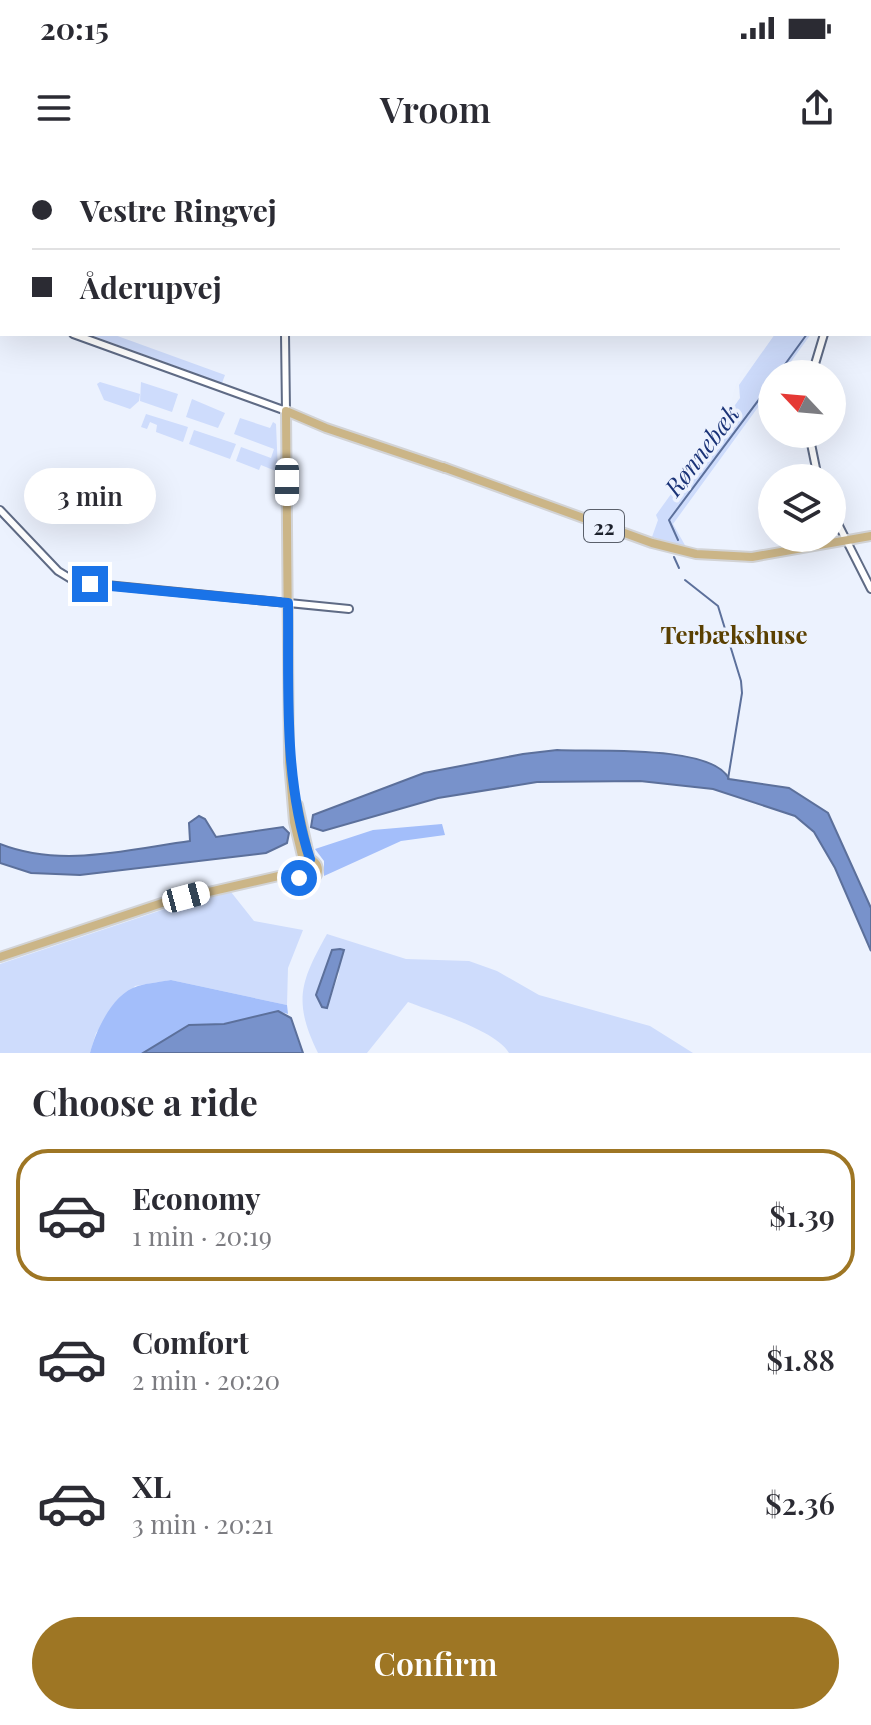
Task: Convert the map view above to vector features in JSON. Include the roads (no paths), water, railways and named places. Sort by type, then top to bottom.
[{"type":"main road","name":"22","points":[[286,411],[652,543],[696,554],[752,557],[871,536]]},
{"type":"main road","points":[[286,411],[293,808],[306,859],[318,866],[316,877],[305,881],[296,872]]},
{"type":"main road","points":[[296,872],[297,866],[306,859]]},
{"type":"main road","points":[[0,957],[165,902],[296,872]]},
{"type":"street","points":[[79,336],[286,411],[285,336]]},
{"type":"street","points":[[816,360],[823,336]]},
{"type":"street","points":[[0,510],[58,571],[76,582],[349,609]]},
{"type":"street","points":[[847,541],[871,589]]},
{"type":"waterway","name":"Rønnebæk","points":[[788,360],[806,336]]},
{"type":"waterway","name":"Rønnebæk","points":[[678,540],[669,520],[758,401]]},
{"type":"waterway","name":"Rønnebæk","points":[[674,557],[679,568]]},
{"type":"waterway","name":"Rønnebæk","points":[[685,580],[718,606],[741,681],[742,693],[728,779]]},
{"type":"district","name":"Terbækshuse","points":[[734,634]]}]
